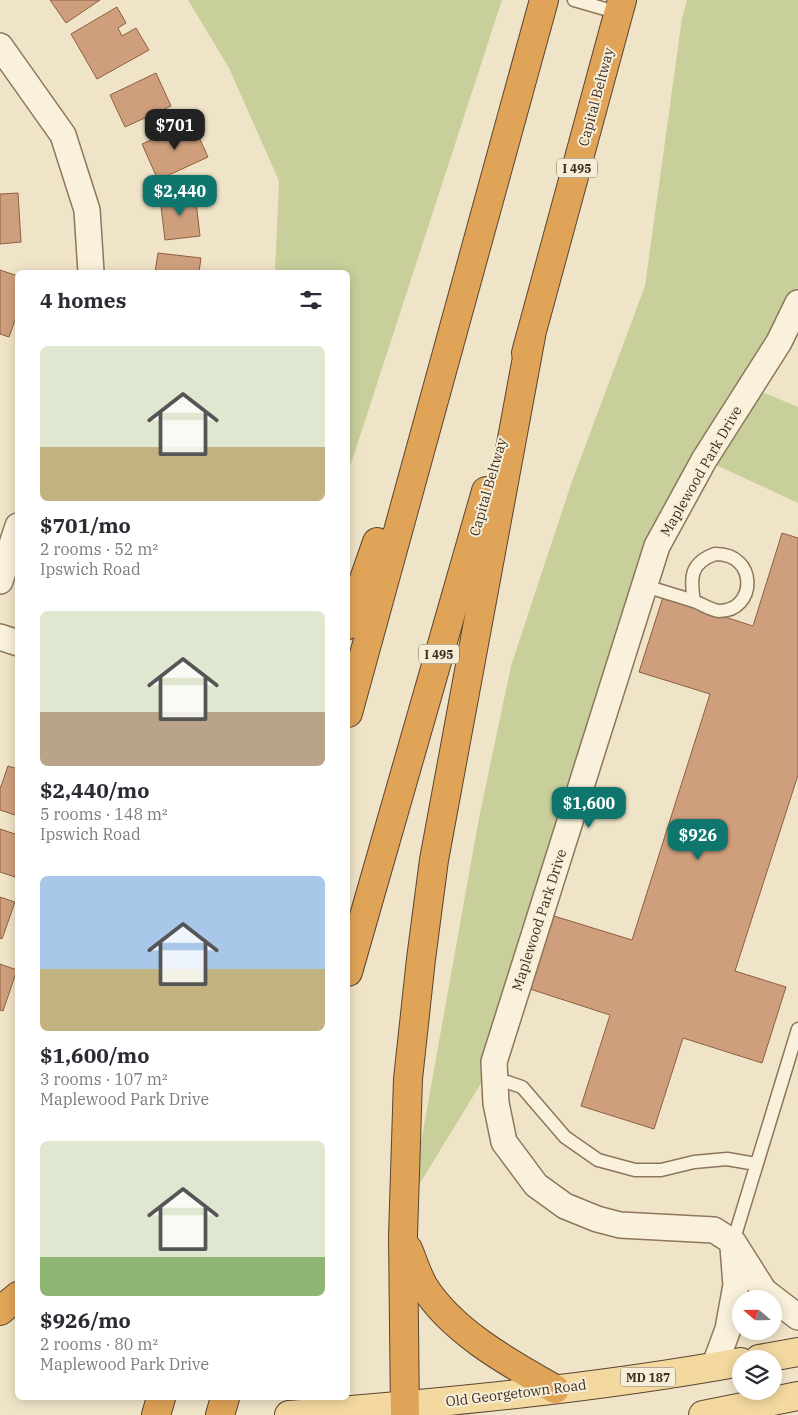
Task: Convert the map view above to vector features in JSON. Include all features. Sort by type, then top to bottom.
[{"type":"highway","points":[[350,706],[544,0]]},
{"type":"highway","name":"Capital Beltway","points":[[350,965],[531,336],[621,6]]},
{"type":"highway","points":[[350,619],[456,317]]},
{"type":"highway","points":[[404,1410],[403,1236],[408,1079],[421,958],[434,860],[531,336]]},
{"type":"highway","points":[[403,1236],[423,1285],[440,1307],[468,1335],[514,1366],[555,1388]]},
{"type":"highway","points":[[0,1311],[15,1298]]},
{"type":"highway","points":[[156,1415],[160,1400]]},
{"type":"highway","points":[[220,1415],[224,1400]]},
{"type":"main road","points":[[782,1355],[798,1352]]},
{"type":"main road","name":"Old Georgetown Road","points":[[289,1415],[404,1410],[555,1388],[642,1378],[732,1364]]},
{"type":"main road","points":[[703,1415],[798,1396]]},
{"type":"street","points":[[0,46],[63,136],[88,210],[91,270]]},
{"type":"street","name":"Maplewood Park Drive","points":[[798,303],[779,342],[704,460],[657,546],[494,1062],[496,1103],[504,1142],[536,1185],[565,1206],[597,1219],[620,1225],[714,1230],[733,1242],[764,1291],[798,1317]]},
{"type":"street","points":[[0,581],[15,535]]},
{"type":"street","points":[[0,638],[15,642]]},
{"type":"street","points":[[714,1367],[728,1329],[736,1285],[733,1242]]},
{"type":"lane","points":[[574,0],[621,6]]},
{"type":"lane","points":[[645,586],[694,600],[710,609],[728,609],[737,605],[743,598],[747,589],[748,579],[746,570],[740,562],[724,554],[706,557],[699,562],[694,570],[692,579],[694,600]]},
{"type":"lane","points":[[733,1242],[798,1029]]},
{"type":"lane","points":[[495,1078],[522,1087],[565,1137],[598,1160],[635,1170],[661,1170],[694,1162],[727,1158],[756,1164]]},
{"type":"green space","points":[[188,0],[502,0],[350,467],[350,270],[275,270],[279,181],[229,68]]},
{"type":"green space","points":[[687,0],[798,0],[798,303],[751,387],[798,407],[798,503],[705,460],[657,546],[494,1062],[411,1198],[479,818],[511,666],[571,484],[645,286],[682,18]]},
{"type":"building","points":[[50,0],[100,0],[66,23]]},
{"type":"building","points":[[117,7],[126,23],[118,28],[122,36],[136,28],[149,50],[97,79],[71,34]]},
{"type":"building","points":[[156,73],[171,106],[125,127],[110,95]]},
{"type":"building","points":[[192,122],[208,157],[158,180],[142,144]]},
{"type":"building","points":[[18,193],[21,242],[0,244],[0,194]]},
{"type":"building","points":[[195,193],[200,236],[165,240],[160,198]]},
{"type":"building","points":[[158,253],[201,258],[199,270],[155,270]]},
{"type":"building","points":[[0,270],[15,275],[15,320],[9,337],[0,334]]},
{"type":"building","points":[[782,533],[798,538],[798,775],[735,971],[786,987],[762,1063],[683,1038],[654,1129],[581,1106],[610,1015],[530,989],[554,916],[632,940],[710,694],[639,672],[663,597],[753,626]]},
{"type":"building","points":[[8,766],[15,768],[15,815],[0,810],[0,789]]},
{"type":"building","points":[[0,829],[15,834],[15,877],[0,872]]},
{"type":"building","points":[[0,897],[15,902],[2,939],[0,938]]},
{"type":"building","points":[[0,964],[15,969],[15,976],[3,1011],[0,1010]]}]
